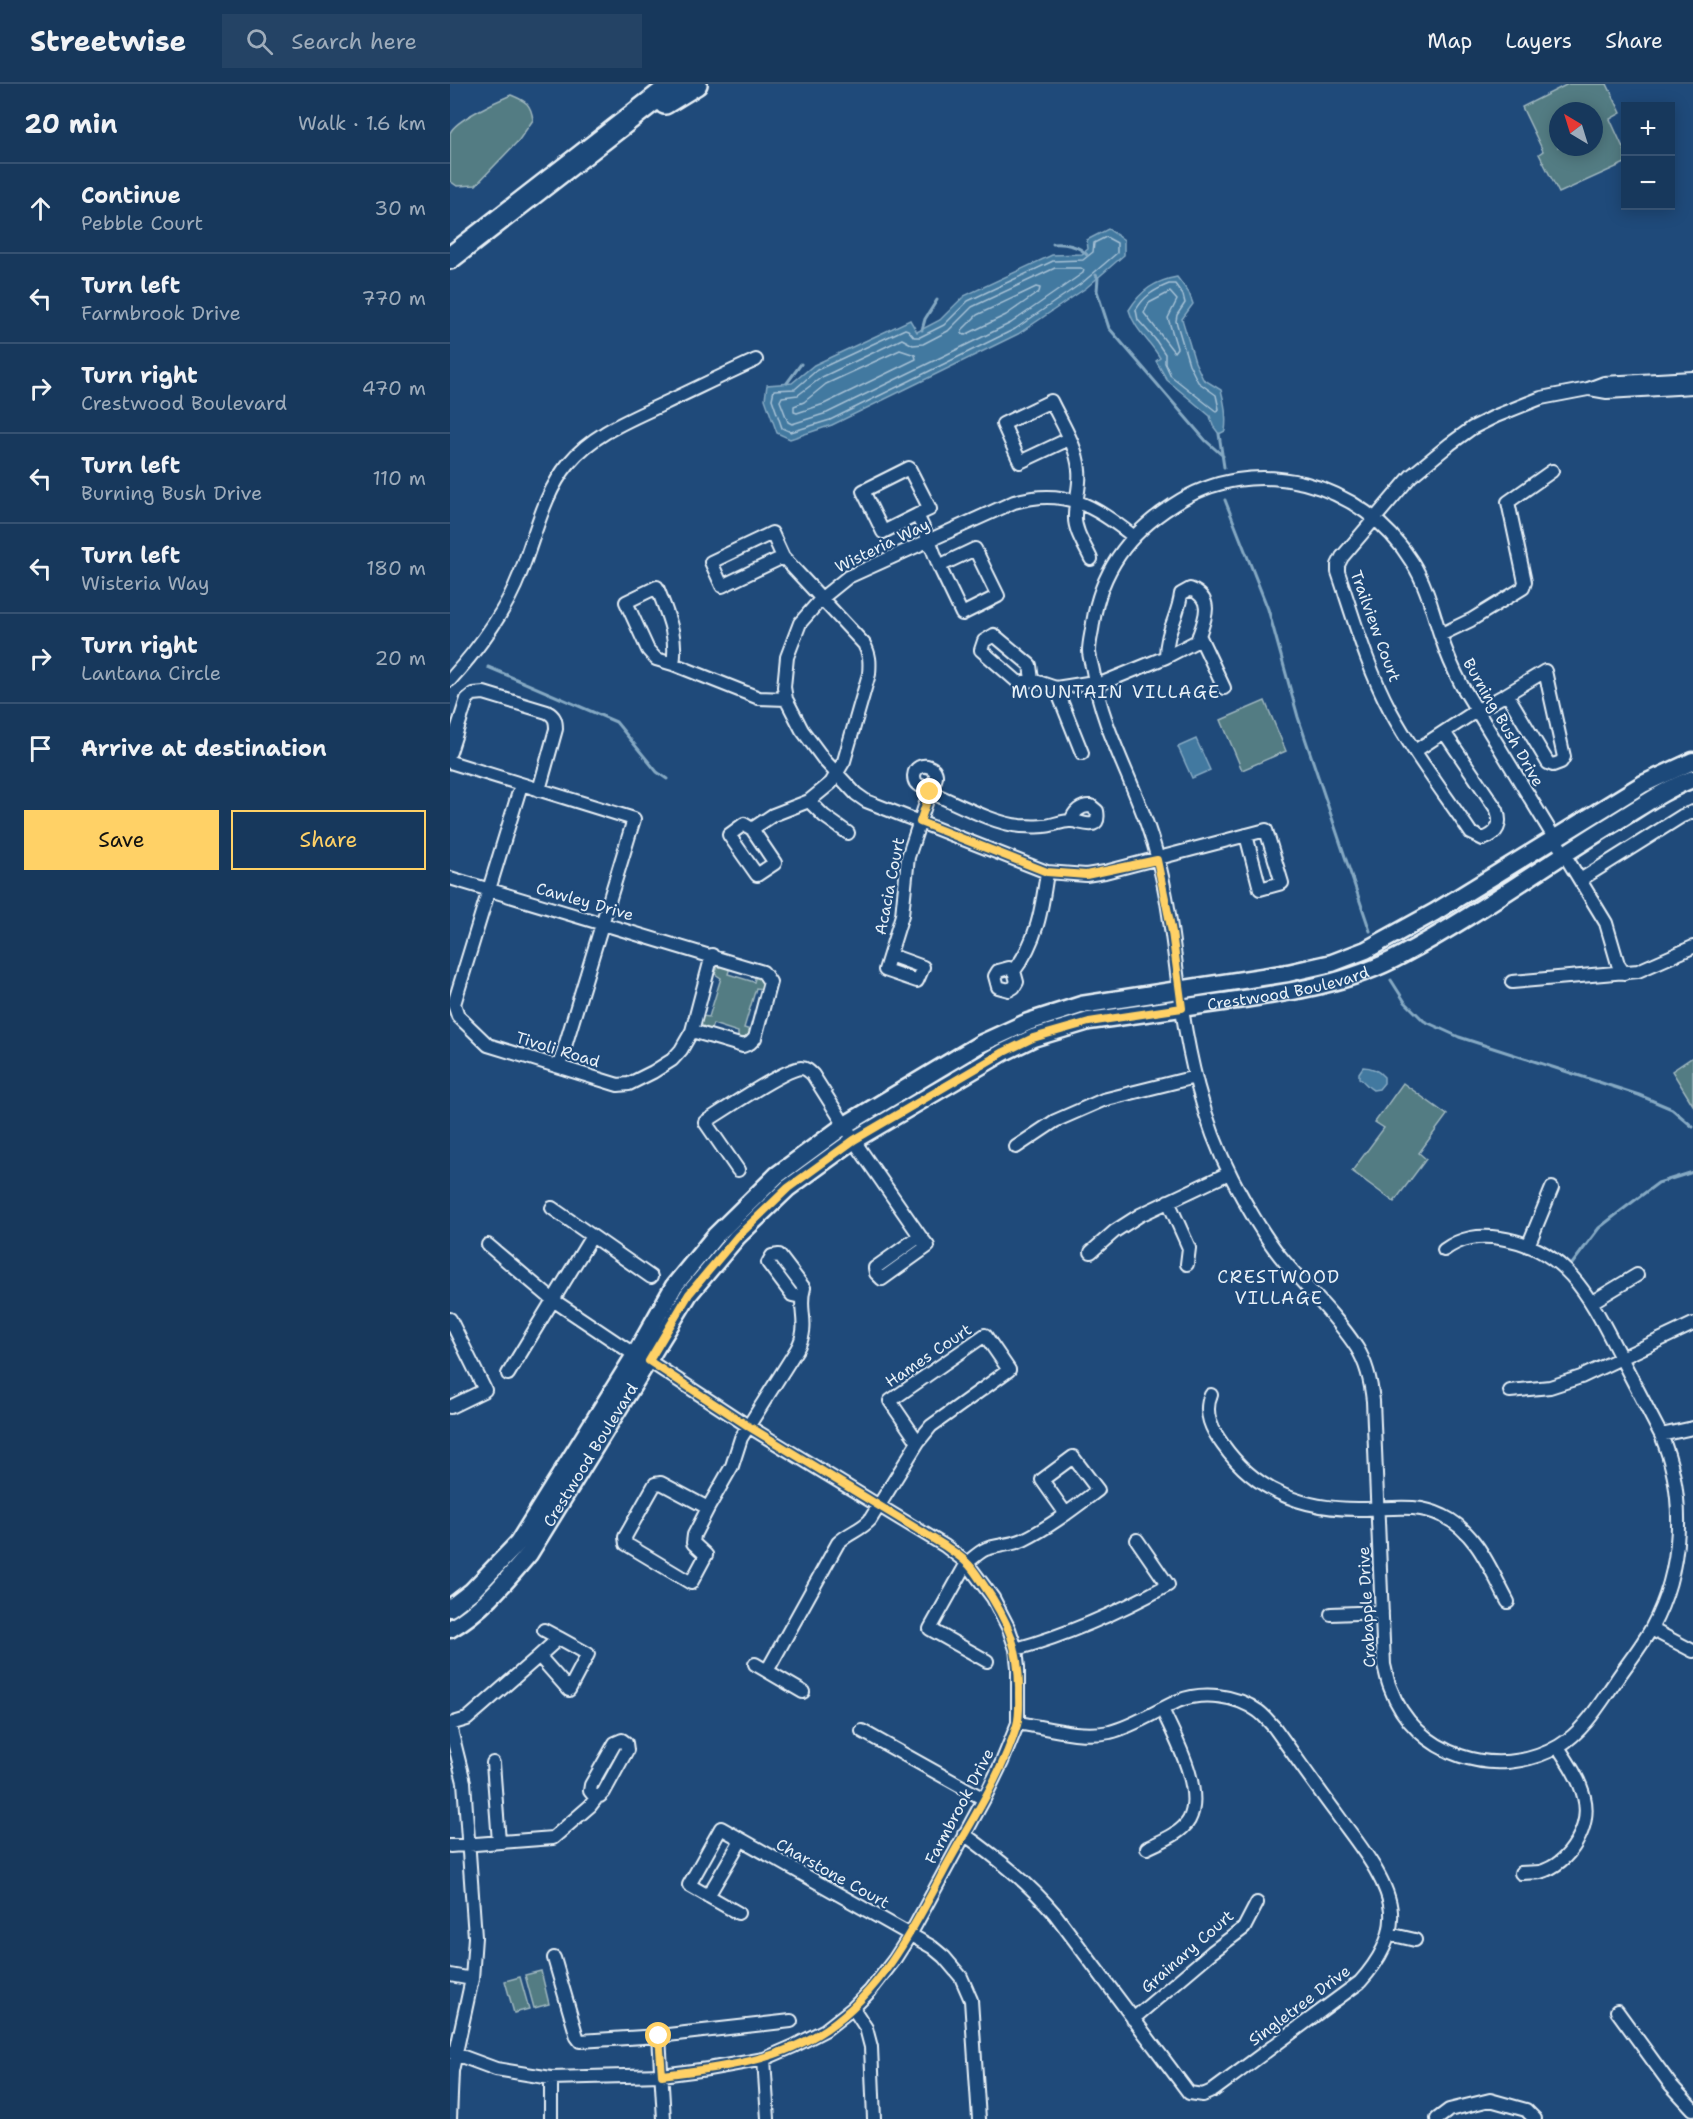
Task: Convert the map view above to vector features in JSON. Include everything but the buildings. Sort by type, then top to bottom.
[{"type":"highway","points":[[450,258],[674,84]]},
{"type":"highway","points":[[600,142],[696,84]]},
{"type":"main road","name":"Crestwood Boulevard","points":[[450,1629],[498,1591],[529,1554],[642,1358],[675,1286],[715,1236],[777,1175],[845,1125],[980,1044],[1028,1022],[1081,1005],[1288,973],[1332,963],[1366,950],[1425,918],[1643,784],[1693,761]]},
{"type":"main road","points":[[1657,797],[1693,773]]},
{"type":"main road","name":"Crestwood Boulevard","points":[[450,1608],[472,1591],[518,1543],[642,1358],[689,1294],[737,1237],[788,1188],[854,1140],[1004,1052],[1033,1038],[1089,1022],[1287,993],[1331,984],[1368,972],[1402,956],[1564,853],[1657,797],[1693,779]]},
{"type":"street","points":[[450,680],[475,651],[499,616],[519,577],[551,490],[569,463],[584,448],[615,427],[756,360]]},
{"type":"street","points":[[1588,389],[1604,383],[1693,378]]},
{"type":"street","points":[[1588,389],[1608,392],[1693,387]]},
{"type":"street","name":"Trailview Court","points":[[1444,732],[1497,810],[1500,824],[1497,830],[1483,839],[1471,833],[1390,711],[1369,664],[1338,573],[1338,565],[1342,557],[1411,476],[1472,428],[1541,398],[1588,389]]},
{"type":"street","points":[[1069,439],[1020,462],[1003,424],[1051,401],[1069,439],[1079,468],[1080,482],[1074,518],[1091,559]]},
{"type":"street","points":[[909,468],[930,509],[917,515],[883,532],[863,491],[909,468]]},
{"type":"street","points":[[1440,635],[1471,620],[1524,588],[1525,582],[1508,502],[1552,471]]},
{"type":"street","name":"Burning Bush Drive","points":[[1182,1008],[1172,932],[1149,830],[1104,721],[1095,684],[1089,650],[1095,608],[1107,573],[1133,536],[1154,517],[1178,501],[1215,485],[1260,477],[1286,479],[1326,489],[1375,518],[1394,536],[1412,562],[1425,588],[1450,663],[1476,711],[1606,923],[1618,964],[1624,973]]},
{"type":"street","name":"Wisteria Way","points":[[1133,536],[1098,510],[1076,500],[1047,496],[1027,498],[848,578],[822,598],[800,623],[787,657],[784,687],[786,699],[802,730],[837,774],[866,801],[1047,872],[1086,875],[1157,860],[1246,835]]},
{"type":"street","points":[[917,515],[939,566],[962,614],[998,596],[975,549],[939,566]]},
{"type":"street","points":[[752,829],[772,815],[809,801],[831,783],[844,760],[869,674],[869,652],[864,644],[783,557],[772,533],[711,562],[722,586],[783,557]]},
{"type":"street","points":[[673,664],[676,648],[674,629],[657,587],[626,602],[648,650],[656,659],[759,698],[786,699]]},
{"type":"street","points":[[1032,680],[1056,688],[1095,684],[1166,657],[1197,641],[1206,613],[1205,601],[1197,592],[1190,589],[1181,594],[1179,608],[1172,620],[1166,643],[1166,657]]},
{"type":"street","points":[[1199,635],[1224,688]]},
{"type":"street","points":[[1415,751],[1476,711],[1545,671],[1564,757],[1561,762],[1553,765],[1548,763],[1507,694]]},
{"type":"street","points":[[1056,688],[1082,753]]},
{"type":"street","points":[[450,752],[467,699],[473,694],[483,693],[547,712],[556,721],[556,729],[539,790]]},
{"type":"street","points":[[450,762],[634,819],[560,1066]]},
{"type":"street","points":[[487,889],[521,785]]},
{"type":"street","name":"Acacia Court","points":[[890,955],[902,915],[908,857],[931,789],[979,813],[1018,825],[1045,826],[1071,821]]},
{"type":"street","points":[[809,801],[824,816],[848,833]]},
{"type":"street","points":[[1580,880],[1682,816],[1693,812]]},
{"type":"street","points":[[1266,830],[1282,883],[1260,889],[1246,835],[1266,830]]},
{"type":"street","points":[[1014,971],[1029,951],[1036,931],[1047,872]]},
{"type":"street","name":"Cawley Drive","points":[[450,878],[763,972],[770,982],[755,1038],[750,1043],[743,1046],[692,1031]]},
{"type":"street","name":"Tivoli Road","points":[[487,889],[454,1004],[458,1016],[488,1045],[618,1085],[629,1083],[672,1060],[681,1050],[692,1031],[712,955]]},
{"type":"street","points":[[1512,982],[1638,971],[1693,947]]},
{"type":"street","name":"Crabapple Drive","points":[[1182,1008],[1195,1077],[1211,1130],[1229,1173],[1251,1215],[1279,1255],[1357,1349],[1367,1370],[1373,1401],[1384,1665],[1390,1688],[1407,1718],[1435,1744],[1469,1759],[1492,1764],[1524,1761],[1558,1747],[1577,1733],[1594,1713],[1651,1629],[1669,1584],[1678,1547],[1677,1492],[1670,1456],[1661,1435],[1592,1302],[1566,1269],[1548,1255],[1510,1240],[1473,1237],[1456,1241],[1444,1250]]},
{"type":"street","points":[[738,1170],[705,1122],[780,1076],[800,1068],[807,1069],[920,1236]]},
{"type":"street","points":[[1016,1147],[1055,1121],[1103,1100],[1195,1077]]},
{"type":"street","points":[[1091,1252],[1115,1231],[1140,1215],[1229,1173]]},
{"type":"street","points":[[1528,1246],[1552,1188]]},
{"type":"street","points":[[1168,1201],[1189,1248],[1187,1264]]},
{"type":"street","points":[[552,1208],[651,1277]]},
{"type":"street","points":[[508,1374],[592,1236]]},
{"type":"street","name":"Farmbrook Drive","points":[[453,2053],[496,2068],[551,2078],[662,2075],[764,2059],[825,2030],[870,1991],[910,1935],[984,1798],[1018,1723],[1019,1683],[1016,1649],[1003,1616],[967,1563],[945,1546],[748,1426],[553,1300],[488,1245]]},
{"type":"street","points":[[1592,1302],[1637,1275]]},
{"type":"street","points":[[708,1508],[661,1483],[655,1484],[625,1537],[626,1544],[691,1583],[706,1555],[693,1543],[694,1535],[732,1466],[738,1446],[748,1426],[802,1340],[805,1326],[801,1297]]},
{"type":"street","points":[[450,1319],[485,1390],[450,1407]]},
{"type":"street","points":[[1510,1391],[1550,1387],[1581,1377],[1693,1324]]},
{"type":"street","name":"Hames Court","points":[[768,1671],[838,1543],[847,1535],[864,1527],[918,1442],[931,1426],[1009,1370],[985,1335],[890,1401],[918,1442]]},
{"type":"street","points":[[1210,1395],[1207,1413],[1212,1428],[1232,1458],[1263,1485],[1310,1506],[1364,1510],[1412,1507],[1442,1515],[1455,1522],[1467,1533],[1508,1602]]},
{"type":"street","points":[[1661,1435],[1693,1428]]},
{"type":"street","points":[[987,1661],[930,1629],[967,1563],[986,1550],[1020,1541],[1044,1529],[1066,1514],[1098,1490],[1073,1457],[1042,1480],[1066,1514]]},
{"type":"street","points":[[1016,1649],[1098,1621],[1168,1585],[1137,1540]]},
{"type":"street","points":[[1331,1614],[1382,1612]]},
{"type":"street","points":[[1651,1629],[1693,1651]]},
{"type":"street","points":[[539,1656],[569,1690],[588,1654],[544,1630]]},
{"type":"street","points":[[450,2119],[453,2053],[472,1978],[475,1937],[464,1782],[450,1725],[467,1719],[559,1638]]},
{"type":"street","points":[[755,1664],[803,1692]]},
{"type":"street","name":"Singletree Drive","points":[[964,1834],[1035,1890],[1189,2093],[1203,2095],[1214,2090],[1360,1982],[1374,1967],[1389,1934],[1391,1912],[1385,1889],[1369,1860],[1274,1727],[1259,1712],[1228,1697],[1200,1696],[1180,1700],[1112,1731],[1095,1734],[1078,1734],[1018,1723]]},
{"type":"street","points":[[1147,1848],[1170,1838],[1189,1820],[1192,1808],[1190,1777],[1186,1761],[1162,1709]]},
{"type":"street","points":[[862,1731],[984,1798]]},
{"type":"street","points":[[1521,1873],[1540,1872],[1555,1864],[1569,1852],[1581,1835],[1587,1815],[1584,1797],[1578,1782],[1558,1747]]},
{"type":"street","points":[[493,1763],[499,1842]]},
{"type":"street","points":[[450,1846],[553,1838],[590,1806],[597,1797]]},
{"type":"street","name":"Charstone Court","points":[[738,1913],[688,1885],[721,1828],[910,1935],[944,1957],[962,1977],[971,2000],[979,2119]]},
{"type":"street","points":[[708,1896],[741,1840]]},
{"type":"street","name":"Grainary Court","points":[[1133,2019],[1244,1928],[1257,1904]]},
{"type":"street","points":[[1389,1934],[1415,1940]]},
{"type":"street","points":[[554,1958],[580,2041],[659,2036],[791,2021]]},
{"type":"street","points":[[450,1975],[472,1978]]},
{"type":"street","points":[[853,2008],[866,2028],[871,2046],[874,2119]]},
{"type":"street","points":[[1617,2011],[1670,2084],[1693,2109]]},
{"type":"street","points":[[659,2036],[664,2119]]},
{"type":"street","points":[[764,2059],[768,2119]]},
{"type":"street","points":[[551,2078],[551,2119]]},
{"type":"street","points":[[1437,2119],[1449,2110],[1490,2100],[1526,2110],[1535,2119]]},
{"type":"green space","points":[[1568,84],[1607,84],[1621,113],[1610,119],[1621,143],[1621,165],[1559,193],[1539,154],[1543,151],[1522,107]]},
{"type":"green space","points":[[511,95],[527,104],[533,120],[519,140],[476,185],[457,186],[450,181],[450,133],[468,117]]},
{"type":"green space","points":[[1265,701],[1286,751],[1242,770],[1221,720]]},
{"type":"green space","points":[[722,965],[730,967],[728,974],[754,982],[756,975],[760,976],[764,984],[763,989],[756,988],[744,1028],[751,1030],[751,1033],[744,1040],[738,1039],[738,1032],[713,1024],[708,1031],[700,1023],[702,1016],[709,1017],[721,978],[715,974],[718,967]]},
{"type":"green space","points":[[1693,1057],[1693,1105],[1672,1071]]},
{"type":"green space","points":[[1403,1083],[1447,1115],[1419,1153],[1426,1159],[1394,1202],[1352,1171],[1384,1128],[1375,1122]]},
{"type":"green space","points":[[541,1971],[549,2004],[534,2008],[525,1975]]},
{"type":"green space","points":[[520,1977],[529,2009],[514,2013],[505,1981]]},
{"type":"water","points":[[1108,229],[1124,240],[1124,255],[1086,288],[1018,334],[832,425],[790,439],[777,433],[765,399],[767,385],[792,383],[814,365],[910,320],[917,332],[940,320],[964,296],[1052,255],[1082,254],[1088,249],[1087,240]]},
{"type":"water","points":[[1177,277],[1189,293],[1193,304],[1182,319],[1195,362],[1203,379],[1221,390],[1226,426],[1225,431],[1219,434],[1210,416],[1167,380],[1156,361],[1160,358],[1138,329],[1129,310],[1138,297],[1149,288]]},
{"type":"water","points":[[1196,739],[1210,770],[1192,778],[1178,747]]},
{"type":"water","points":[[1363,1067],[1375,1069],[1384,1077],[1384,1083],[1379,1089],[1373,1090],[1359,1078]]},
{"type":"waterway","points":[[1053,244],[1072,246],[1087,255]]},
{"type":"waterway","points":[[1096,275],[1098,278],[1097,291],[1109,328],[1206,441],[1223,456]]},
{"type":"waterway","points":[[922,330],[925,319],[937,300]]},
{"type":"waterway","points":[[787,383],[801,364]]},
{"type":"waterway","points":[[1219,434],[1224,467]]},
{"type":"waterway","points":[[1225,500],[1268,609],[1298,717],[1370,931]]},
{"type":"waterway","points":[[488,667],[616,722],[657,772],[667,779]]},
{"type":"waterway","points":[[1391,980],[1405,1002],[1424,1021],[1459,1037],[1639,1095],[1672,1109],[1693,1127]]},
{"type":"waterway","points":[[1572,1264],[1599,1228],[1626,1207],[1658,1183],[1693,1172]]},
{"type":"district","name":"MOUNTAIN VILLAGE","points":[[1116,692]]},
{"type":"district","name":"CRESTWOOD VILLAGE","points":[[1279,1287]]},
{"type":"route","points":[[659,2036],[662,2075],[708,2069],[764,2059],[825,2030],[853,2008],[870,1991],[910,1935],[984,1798],[1018,1723],[1019,1683],[1016,1649],[1009,1629],[993,1598],[967,1563],[945,1546],[748,1426],[649,1361],[689,1294],[737,1237],[788,1188],[854,1140],[1004,1052],[1033,1038],[1089,1022],[1182,1008],[1172,932],[1157,860],[1086,875],[1047,872],[920,822],[930,792]]}]
